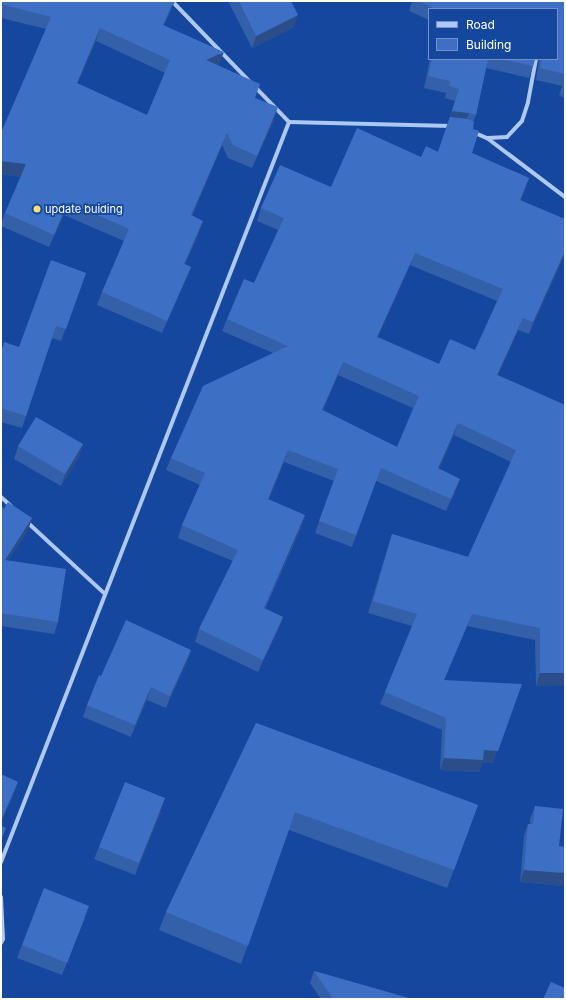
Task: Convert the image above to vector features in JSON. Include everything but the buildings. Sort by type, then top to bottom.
[{"type":"street","points":[[172,1],[289,122],[438,125],[457,127]]},
{"type":"street","points":[[487,138],[507,137],[522,121],[528,102],[536,60]]},
{"type":"street","points":[[1,862],[289,122]]},
{"type":"street","points":[[470,130],[487,138],[565,198]]},
{"type":"street","points":[[1,497],[17,513]]},
{"type":"street","points":[[22,518],[49,545],[105,594]]},
{"type":"street","points":[[1,897],[3,939],[1,943]]},
{"type":"place","name":"update buiding","points":[[37,209]]}]
